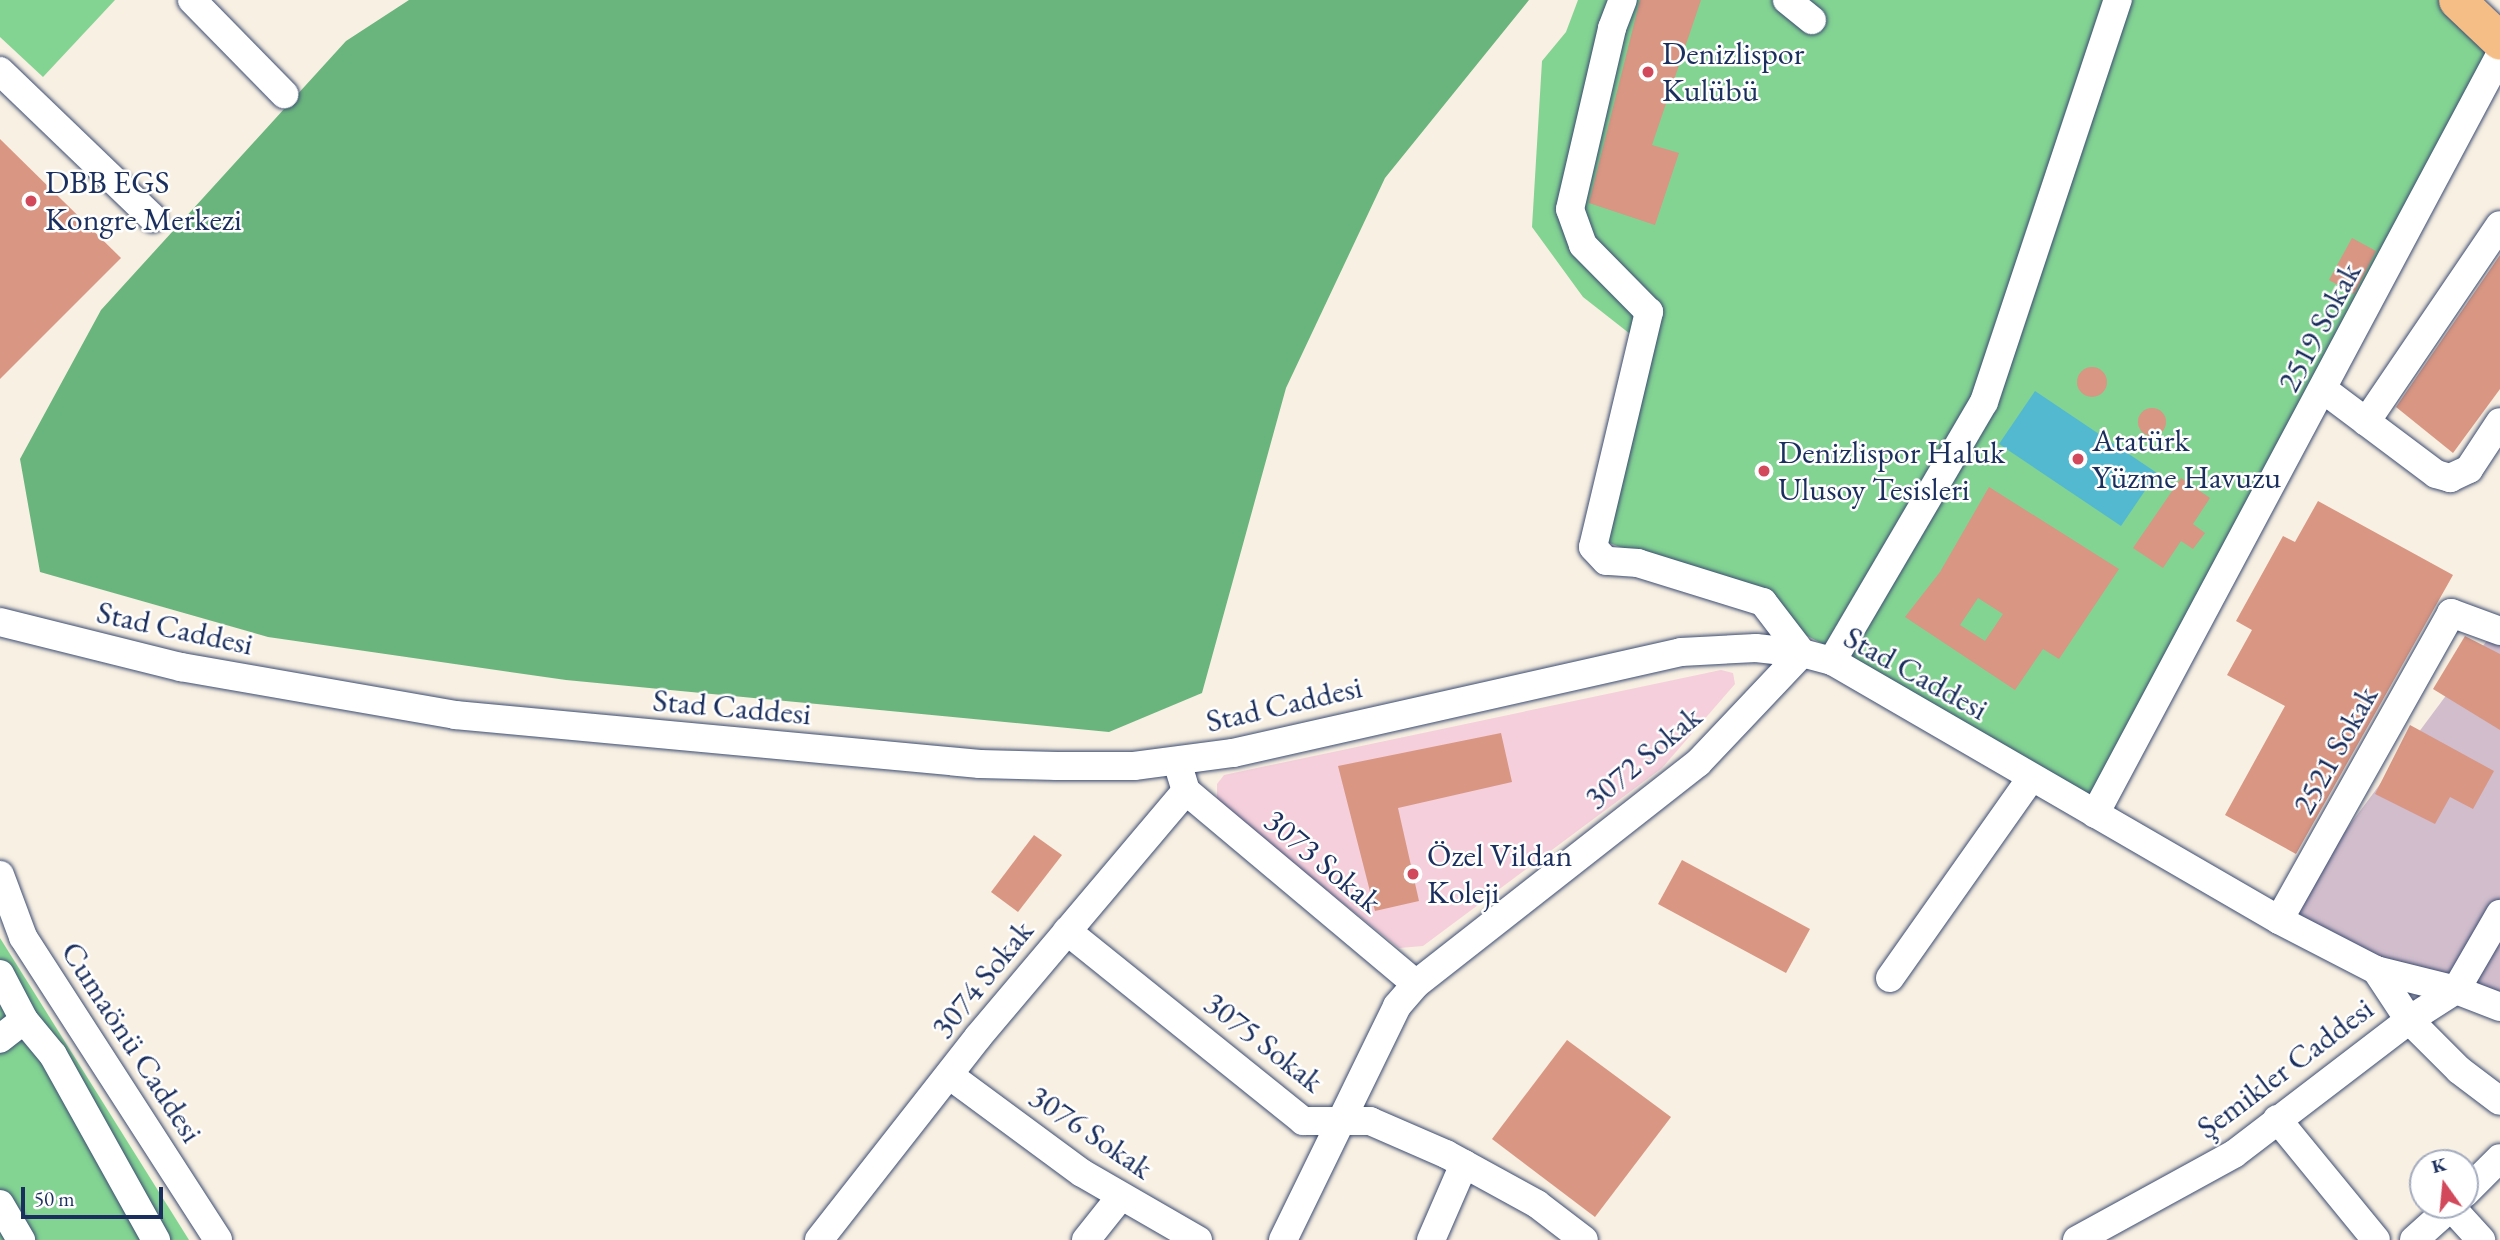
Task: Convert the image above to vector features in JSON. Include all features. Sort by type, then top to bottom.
[{"type":"main road","points":[[2457,0],[2500,41]]},
{"type":"street","points":[[192,0],[284,94]]},
{"type":"street","points":[[1623,0],[1612,28],[1570,209],[1583,245],[1649,312],[1593,547],[1606,561],[1638,563],[1763,602],[1802,653]]},
{"type":"street","points":[[1787,0],[1812,20]]},
{"type":"street","points":[[1832,661],[1984,402],[2118,0]]},
{"type":"street","name":"2519 Sokak","points":[[2095,814],[2324,390],[2500,55]]},
{"type":"street","points":[[0,71],[153,218]]},
{"type":"street","points":[[2366,422],[2500,225]]},
{"type":"street","points":[[2324,390],[2436,474],[2450,478],[2469,469],[2500,422]]},
{"type":"street","name":"2521 Sokak","points":[[2279,920],[2451,613],[2500,631]]},
{"type":"street","name":"Stad Caddesi","points":[[0,622],[181,667],[455,715],[980,764],[1134,766],[1177,762],[1681,652],[1756,648],[1802,653],[1832,661],[2279,920],[2376,970],[2456,990],[2500,1007]]},
{"type":"street","name":"3072 Sokak","points":[[1283,1240],[1339,1120],[1398,1006],[1416,984],[1698,763],[1802,653]]},
{"type":"street","points":[[1177,762],[1186,791]]},
{"type":"street","points":[[1889,978],[2031,778]]},
{"type":"street","name":"3073 Sokak","points":[[1186,791],[1416,984]]},
{"type":"street","name":"3074 Sokak","points":[[819,1240],[1067,930],[1186,791]]},
{"type":"street","name":"Cumaönü Caddesi","points":[[0,875],[23,937],[218,1240]]},
{"type":"street","name":"Şemikler Caddesi","points":[[2077,1240],[2119,1230],[2234,1154],[2409,1020],[2456,990],[2500,914]]},
{"type":"street","name":"3075 Sokak","points":[[1067,930],[1303,1121],[1370,1121],[1464,1164],[1536,1203],[1584,1240]]},
{"type":"street","points":[[2376,970],[2409,1020],[2459,1070],[2500,1101]]},
{"type":"street","points":[[0,974],[24,1020],[53,1055],[156,1240]]},
{"type":"street","points":[[0,1039],[24,1020]]},
{"type":"street","name":"3076 Sokak","points":[[949,1075],[1121,1196],[1198,1240]]},
{"type":"street","points":[[2277,1119],[2373,1239]]},
{"type":"street","points":[[2479,1179],[2500,1158]]},
{"type":"street","points":[[1431,1240],[1464,1164]]},
{"type":"street","points":[[1086,1240],[1121,1196]]},
{"type":"street","points":[[0,1203],[21,1240]]},
{"type":"street","points":[[2414,1240],[2437,1219]]},
{"type":"street","points":[[2467,1219],[2481,1240]]},
{"type":"shaded area","points":[[2500,623],[2500,1004],[2279,920]]},
{"type":"shaded area","name":"Özel Vildan Koleji","points":[[1721,670],[1733,673],[1735,684],[1662,768],[1423,946],[1399,948],[1217,802],[1217,784],[1224,775]]},
{"type":"green space","points":[[0,0],[115,0],[43,77],[0,37]]},
{"type":"green space","points":[[409,0],[1529,0],[1385,178],[1286,388],[1202,693],[1109,732],[566,680],[268,637],[40,572],[20,459],[101,310],[346,41]]},
{"type":"green space","points":[[1578,0],[2448,0],[2500,42],[2095,814],[1821,643],[1680,570],[1586,534],[1634,337],[1583,297],[1532,227],[1542,61],[1566,32]]},
{"type":"green space","points":[[0,938],[189,1240],[0,1240]]},
{"type":"water","name":"Atatürk Yüzme Havuzu","points":[[2035,391],[2157,473],[2121,526],[1999,444]]},
{"type":"building","name":"Denizlispor Kulübü","points":[[1640,0],[1701,0],[1652,145],[1679,153],[1655,225],[1589,203]]},
{"type":"building","name":"DBB EGS Kongre Merkezi","points":[[0,139],[121,258],[0,379]]},
{"type":"building","points":[[2352,238],[2376,251],[2354,294],[2329,280]]},
{"type":"building","points":[[2500,255],[2500,389],[2453,453],[2396,407]]},
{"type":"building","points":[[2092,367],[2103,371],[2107,382],[2103,393],[2092,397],[2081,393],[2077,382],[2081,371]]},
{"type":"building","points":[[2152,408],[2162,412],[2166,422],[2162,432],[2152,436],[2142,432],[2138,422],[2142,412]]},
{"type":"building","points":[[2181,478],[2210,498],[2193,524],[2205,533],[2193,549],[2181,541],[2163,568],[2133,548]]},
{"type":"building","points":[[1989,487],[2119,569],[2059,659],[2043,649],[2015,690],[1905,617],[1940,572]],"holes":[[[1978,598],[2003,614],[1985,641],[1960,625]]]},
{"type":"building","points":[[2318,501],[2453,575],[2296,854],[2225,815],[2285,706],[2227,675],[2252,630],[2236,621],[2283,536],[2295,542]]},
{"type":"building","points":[[2465,636],[2500,654],[2500,730],[2433,689]]},
{"type":"building","points":[[2410,725],[2494,771],[2473,809],[2450,797],[2435,824],[2375,794]]},
{"type":"building","points":[[1501,733],[1512,782],[1398,808],[1419,901],[1375,911],[1338,766]]},
{"type":"building","points":[[1034,835],[1062,855],[1018,912],[991,892]]},
{"type":"building","points":[[1682,860],[1810,929],[1786,973],[1658,904]]},
{"type":"building","points":[[1567,1040],[1671,1117],[1595,1217],[1492,1139]]},
{"type":"place","name":"Denizlispor Kulübü","points":[[1648,72]]},
{"type":"place","name":"DBB EGS Kongre Merkezi","points":[[31,201]]},
{"type":"place","name":"Atatürk Yüzme Havuzu","points":[[2078,459]]},
{"type":"place","name":"Denizlispor Haluk Ulusoy Tesisleri","points":[[1764,471]]},
{"type":"place","name":"Özel Vildan Koleji","points":[[1413,874]]}]
